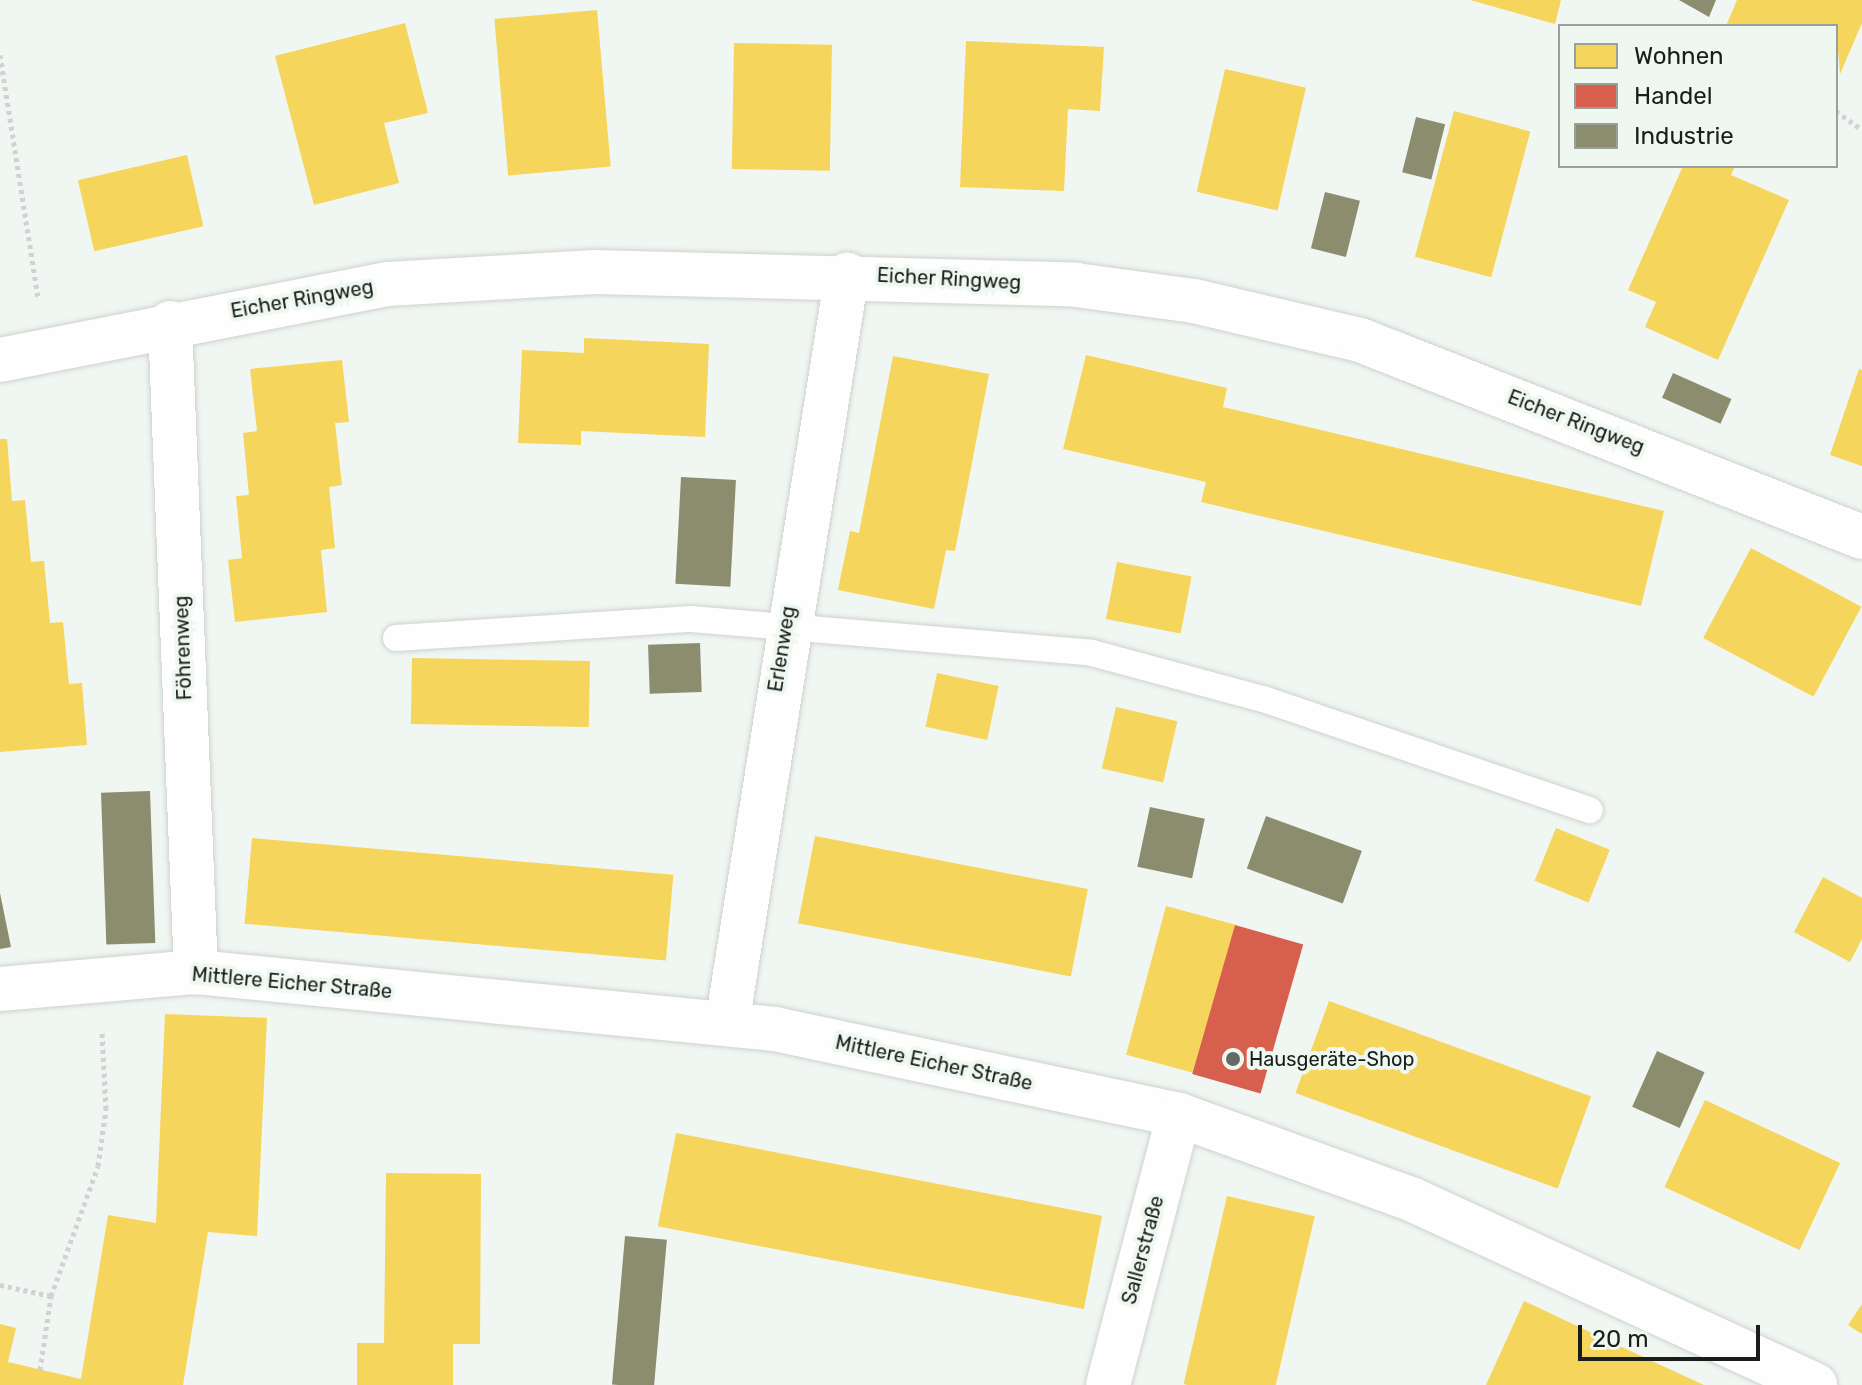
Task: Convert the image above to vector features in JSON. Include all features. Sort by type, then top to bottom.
[{"type":"street","name":"Eicher Ringweg","points":[[0,360],[170,323],[387,284],[595,272],[847,275],[1076,285],[1194,301],[1360,340],[1862,537]]},
{"type":"street","name":"Erlenweg","points":[[727,1024],[785,627],[847,275]]},
{"type":"street","name":"Föhrenweg","points":[[170,323],[196,972]]},
{"type":"street","name":"Mittlere Eicher Straße","points":[[0,989],[98,975],[196,972],[727,1024],[1179,1115],[1411,1199],[1815,1385]]},
{"type":"street","name":"Sallerstraße","points":[[1108,1385],[1179,1115]]},
{"type":"lane","points":[[396,638],[691,619],[1092,653],[1266,700],[1590,810]]},
{"type":"path","points":[[0,55],[38,299]]},
{"type":"path","points":[[1838,112],[1862,130]]},
{"type":"path","points":[[40,1370],[51,1296],[98,1166],[106,1109],[98,975]]},
{"type":"path","points":[[0,1285],[51,1296]]},
{"type":"building: Wohnen","points":[[1470,0],[1561,0],[1555,24]]},
{"type":"building: Wohnen","points":[[1737,0],[1862,0],[1862,23],[1840,74],[1838,24],[1727,24]]},
{"type":"building: Wohnen","points":[[597,10],[611,166],[508,175],[494,19]]},
{"type":"building: Wohnen","points":[[405,23],[428,113],[384,123],[399,183],[314,205],[275,56]]},
{"type":"building: Wohnen","points":[[966,41],[1104,47],[1100,111],[1068,109],[1064,191],[960,187]]},
{"type":"building: Wohnen","points":[[734,43],[832,45],[830,171],[732,169]]},
{"type":"building: Wohnen","points":[[1225,69],[1306,88],[1278,210],[1197,192]]},
{"type":"building: Wohnen","points":[[1454,111],[1530,131],[1491,277],[1415,257]]},
{"type":"building: Wohnen","points":[[187,155],[203,226],[94,251],[78,180]]},
{"type":"building: Wohnen","points":[[1682,168],[1734,168],[1731,175],[1789,200],[1718,360],[1645,327],[1656,302],[1628,290]]},
{"type":"building: Wohnen","points":[[584,338],[709,344],[705,437],[581,431],[581,445],[518,443],[522,350],[584,353]]},
{"type":"building: Wohnen","points":[[1086,355],[1227,388],[1223,407],[1664,511],[1641,606],[1201,502],[1206,482],[1063,449]]},
{"type":"building: Wohnen","points":[[893,356],[989,374],[955,551],[946,550],[934,609],[838,590],[850,531],[859,533]]},
{"type":"building: Wohnen","points":[[342,360],[349,422],[335,423],[342,485],[329,487],[335,548],[321,550],[327,612],[235,622],[228,560],[242,558],[236,496],[249,495],[243,433],[257,431],[250,369]]},
{"type":"building: Wohnen","points":[[1859,369],[1862,370],[1862,466],[1830,455]]},
{"type":"building: Wohnen","points":[[0,439],[7,439],[12,501],[25,500],[31,562],[44,561],[50,623],[63,622],[69,684],[82,683],[87,745],[0,752]]},
{"type":"building: Wohnen","points":[[1751,548],[1861,607],[1813,697],[1703,638]]},
{"type":"building: Wohnen","points":[[1117,562],[1192,577],[1181,633],[1106,619]]},
{"type":"building: Wohnen","points":[[412,658],[590,661],[589,727],[411,724]]},
{"type":"building: Wohnen","points":[[937,673],[999,686],[987,740],[926,727]]},
{"type":"building: Wohnen","points":[[1116,707],[1177,721],[1163,783],[1102,768]]},
{"type":"building: Wohnen","points":[[1556,828],[1610,850],[1588,903],[1535,881]]},
{"type":"building: Wohnen","points":[[815,836],[1088,889],[1071,976],[798,923]]},
{"type":"building: Wohnen","points":[[252,838],[673,875],[666,961],[245,924]]},
{"type":"building: Wohnen","points":[[1823,877],[1862,898],[1862,939],[1850,962],[1794,932]]},
{"type":"building: Wohnen","points":[[1166,906],[1236,925],[1196,1073],[1126,1055]]},
{"type":"building: Wohnen","points":[[1329,1001],[1591,1096],[1558,1189],[1295,1093]]},
{"type":"building: Wohnen","points":[[165,1014],[267,1018],[257,1236],[208,1232],[183,1385],[0,1385],[0,1324],[16,1328],[8,1362],[81,1379],[108,1215],[156,1223]]},
{"type":"building: Wohnen","points":[[1705,1100],[1840,1163],[1799,1250],[1664,1187]]},
{"type":"building: Wohnen","points":[[676,1133],[1102,1216],[1084,1309],[658,1226]]},
{"type":"building: Wohnen","points":[[386,1173],[481,1174],[480,1344],[453,1344],[453,1385],[357,1385],[357,1343],[384,1343]]},
{"type":"building: Wohnen","points":[[1227,1196],[1315,1216],[1276,1385],[1184,1384]]},
{"type":"building: Wohnen","points":[[1524,1301],[1654,1362],[1704,1385],[1486,1385]]},
{"type":"building: Wohnen","points":[[1862,1304],[1862,1334],[1848,1325]]},
{"type":"building: Handel","points":[[1235,925],[1303,945],[1261,1094],[1192,1074]]},
{"type":"building: Industrie","points":[[1679,0],[1716,0],[1709,17]]},
{"type":"building: Industrie","points":[[1416,117],[1445,124],[1431,180],[1402,172]]},
{"type":"building: Industrie","points":[[1325,192],[1360,201],[1346,257],[1311,248]]},
{"type":"building: Industrie","points":[[1673,373],[1731,399],[1720,424],[1662,398]]},
{"type":"building: Industrie","points":[[681,477],[736,480],[730,587],[675,584]]},
{"type":"building: Industrie","points":[[700,643],[702,692],[650,694],[648,645]]},
{"type":"building: Industrie","points":[[150,791],[155,943],[106,945],[101,793]]},
{"type":"building: Industrie","points":[[1150,807],[1205,819],[1192,878],[1137,867]]},
{"type":"building: Industrie","points":[[1266,816],[1362,851],[1343,904],[1247,869]]},
{"type":"building: Industrie","points":[[0,893],[11,947],[0,949]]},
{"type":"building: Industrie","points":[[1657,1051],[1705,1072],[1680,1128],[1632,1107]]},
{"type":"building: Industrie","points":[[625,1236],[667,1240],[654,1385],[612,1384]]},
{"type":"place","name":"Hausgeräte-Shop","points":[[1233,1059]]}]
